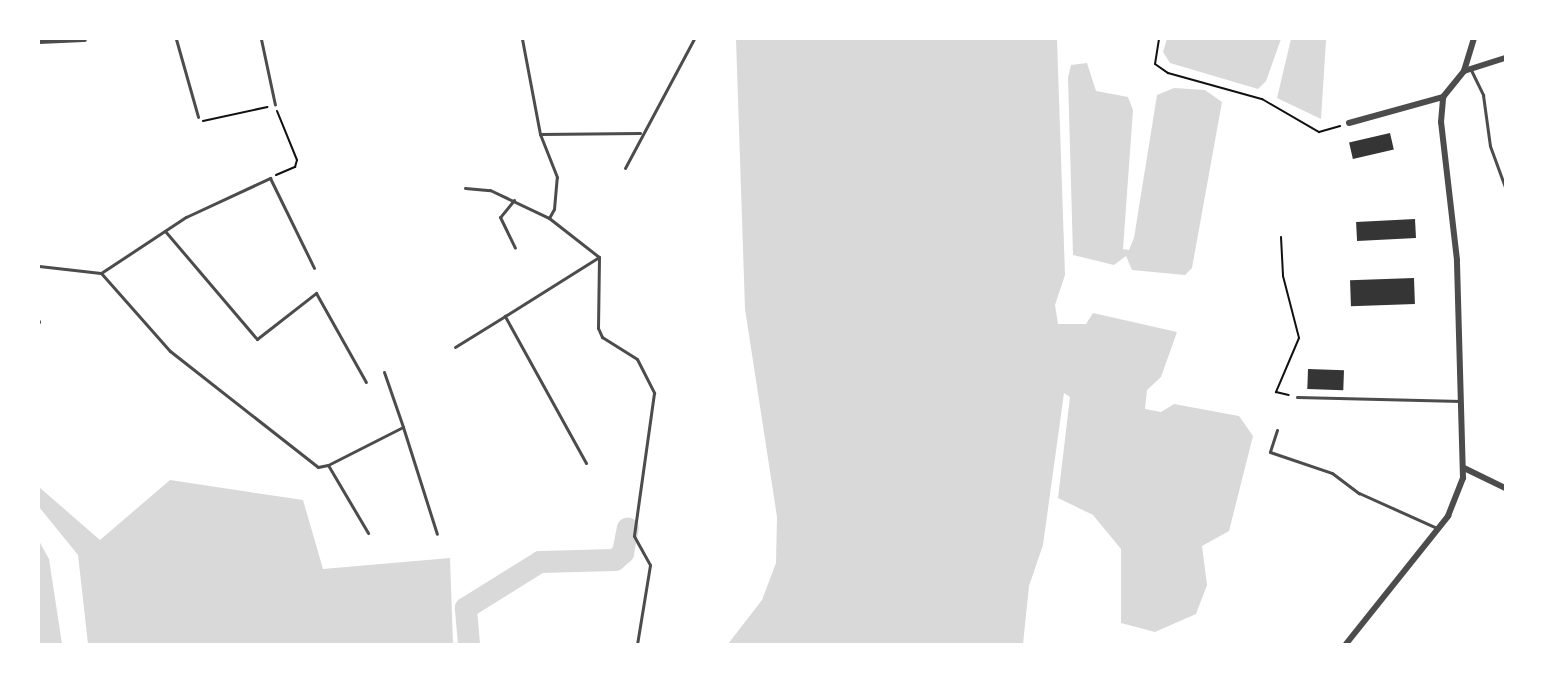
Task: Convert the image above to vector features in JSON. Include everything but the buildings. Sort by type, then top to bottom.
[{"type":"street","points":[[39,41],[84,39]]},
{"type":"street","points":[[1349,123],[1443,97],[1467,70],[1474,39]]},
{"type":"street","points":[[1467,70],[1505,58]]},
{"type":"street","points":[[1346,644],[1439,528],[1456,499],[1464,468],[1457,260],[1443,152],[1443,97]]},
{"type":"street","points":[[1464,468],[1505,488]]},
{"type":"lane","points":[[176,39],[198,117]]},
{"type":"lane","points":[[261,39],[275,105]]},
{"type":"lane","points":[[522,39],[540,134],[558,186],[549,218]]},
{"type":"lane","points":[[625,168],[640,133],[694,39]]},
{"type":"lane","points":[[1467,70],[1483,95],[1490,146],[1505,187]]},
{"type":"lane","points":[[540,134],[640,133]]},
{"type":"lane","points":[[39,266],[101,273],[165,231],[270,178],[314,268]]},
{"type":"lane","points":[[465,188],[514,200],[549,218],[599,257]]},
{"type":"lane","points":[[514,200],[500,217],[515,248]]},
{"type":"lane","points":[[165,231],[257,339],[316,293],[366,382]]},
{"type":"lane","points":[[455,347],[599,257]]},
{"type":"lane","points":[[599,257],[598,328],[602,337],[637,359],[654,393],[634,536],[650,565],[637,644]]},
{"type":"lane","points":[[101,273],[170,351],[318,467],[328,465],[403,427]]},
{"type":"lane","points":[[505,316],[586,463]]},
{"type":"lane","points":[[384,372],[437,534]]},
{"type":"lane","points":[[1297,397],[1461,401]]},
{"type":"lane","points":[[1277,430],[1270,452],[1332,473],[1359,493],[1439,528]]},
{"type":"lane","points":[[328,465],[368,533]]},
{"type":"path","points":[[1159,39],[1155,64],[1168,73],[1262,99],[1319,132],[1349,123]]},
{"type":"path","points":[[198,117],[204,122],[275,105],[297,160],[295,167],[270,178]]},
{"type":"path","points":[[1281,237],[1283,276],[1299,338],[1276,392],[1297,397]]},
{"type":"shaded area","points":[[736,39],[1057,39],[1065,275],[1055,305],[1058,324],[1086,324],[1093,313],[1177,332],[1161,377],[1147,390],[1145,409],[1161,412],[1174,404],[1239,416],[1253,436],[1229,531],[1202,546],[1207,585],[1196,614],[1155,632],[1121,623],[1121,549],[1093,515],[1058,498],[1070,397],[1064,393],[1043,545],[1029,586],[1023,644],[728,644],[762,600],[776,563],[777,517],[745,309]]},
{"type":"shaded area","points":[[1167,39],[1281,39],[1266,81],[1258,89],[1170,63],[1163,52]]},
{"type":"shaded area","points":[[1291,39],[1326,40],[1321,119],[1277,98]]},
{"type":"shaded area","points":[[1087,63],[1096,91],[1128,97],[1133,110],[1123,249],[1129,250],[1134,238],[1157,95],[1174,88],[1205,90],[1222,102],[1192,268],[1185,275],[1132,270],[1126,256],[1114,265],[1073,255],[1068,77],[1071,65]]},
{"type":"shaded area","points":[[170,480],[303,500],[323,569],[450,558],[453,644],[88,644],[78,555],[39,507],[39,487],[100,540]]},
{"type":"shaded area","points":[[39,541],[49,559],[62,644],[39,644]]},
{"type":"waterway","points":[[469,644],[466,608],[540,562],[615,560],[623,553],[628,528]]}]
